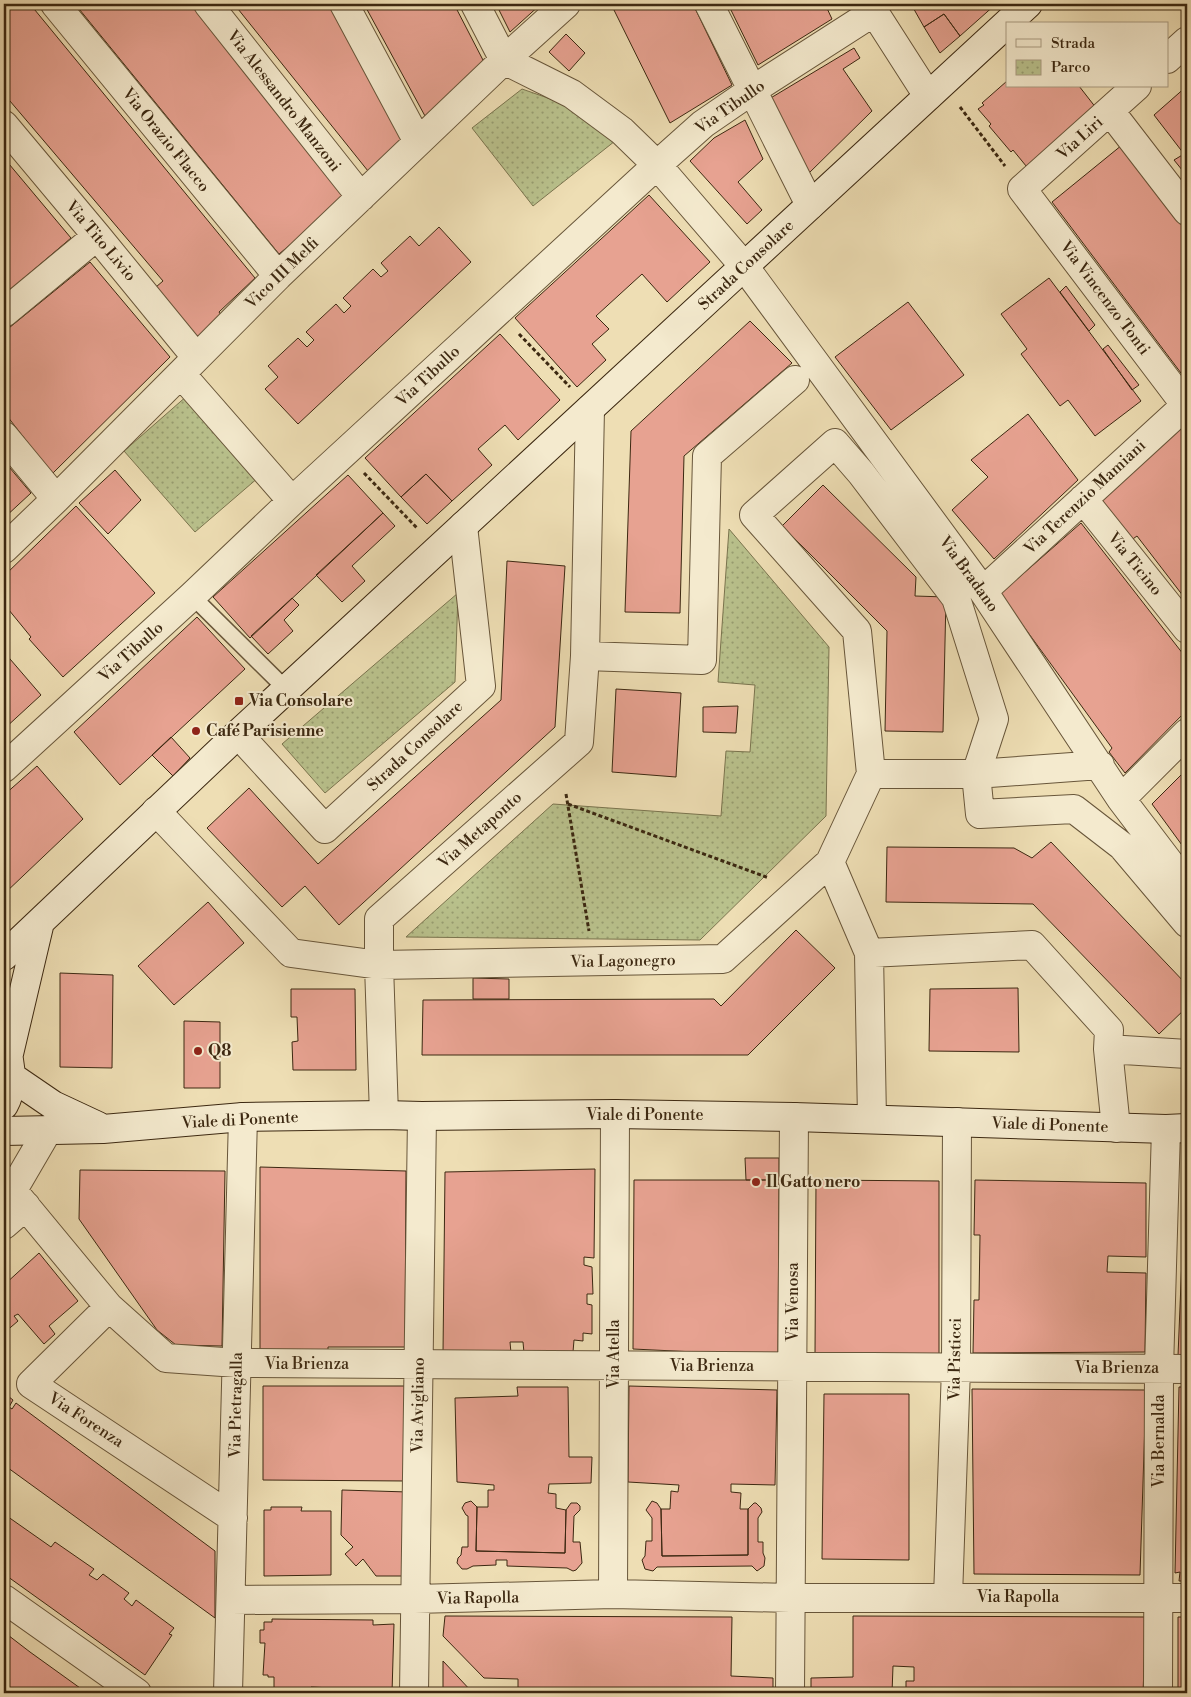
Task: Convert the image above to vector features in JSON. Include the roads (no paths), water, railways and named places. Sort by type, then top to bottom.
[{"type":"street","name":"Via Orazio Flacco","points":[[55,4],[278,276]]},
{"type":"street","name":"Via Alessandro Manzoni","points":[[208,4],[361,197]]},
{"type":"street","points":[[344,4],[418,142]]},
{"type":"street","points":[[475,4],[504,60]]},
{"type":"street","name":"Vico III Melfi","points":[[4,549],[278,276],[504,60],[566,4]]},
{"type":"street","points":[[709,4],[810,205]]},
{"type":"street","name":"Strada Consolare","points":[[1009,22],[1028,4]]},
{"type":"street","points":[[871,8],[935,90]]},
{"type":"street","name":"Via Tibullo","points":[[4,768],[656,165],[703,124],[871,8]]},
{"type":"street","name":"Strada Consolare","points":[[4,956],[238,734],[1006,24]]},
{"type":"street","points":[[1168,58],[1187,41]]},
{"type":"street","name":"Via Bradano","points":[[504,60],[572,94],[622,131],[656,165],[744,266],[982,592],[1100,765],[1121,799],[1187,886]]},
{"type":"street","name":"Via Liri","points":[[1022,189],[1135,88]]},
{"type":"street","points":[[1110,111],[1187,211]]},
{"type":"street","name":"Via Tito Livio","points":[[4,125],[97,236],[189,366],[292,501]]},
{"type":"street","name":"Via Vincenzo Tonti","points":[[1022,189],[1187,405]]},
{"type":"street","points":[[4,313],[97,236]]},
{"type":"street","points":[[585,656],[702,660],[707,456],[795,380]]},
{"type":"street","name":"Via Terenzio Mamiani","points":[[982,592],[1187,405]]},
{"type":"street","name":"Via Metaponto","points":[[384,1115],[379,919],[579,742],[585,656],[590,409]]},
{"type":"street","points":[[4,436],[56,499]]},
{"type":"street","points":[[872,1119],[869,953],[830,862],[871,774],[857,631],[754,515],[835,443],[956,598],[994,719],[976,774],[980,814],[1074,809],[1122,846],[1187,923]]},
{"type":"street","points":[[861,474],[882,454]]},
{"type":"street","name":"Via Ticino","points":[[1083,499],[1187,629]]},
{"type":"street","name":"Strada Consolare","points":[[238,734],[325,829],[481,686],[463,526]]},
{"type":"street","points":[[1121,799],[1187,732]]},
{"type":"street","points":[[871,774],[976,774],[1100,765]]},
{"type":"street","points":[[156,811],[291,954],[380,965]]},
{"type":"street","name":"Via Lagonegro","points":[[380,965],[723,959],[830,862]]},
{"type":"street","points":[[4,1105],[8,1096],[8,1062],[40,922]]},
{"type":"street","points":[[869,953],[1032,945],[1109,1030],[1108,1049],[1116,1128]]},
{"type":"street","points":[[1108,1049],[1187,1054]]},
{"type":"street","points":[[8,1062],[53,1105],[104,1129]]},
{"type":"street","name":"Viale di Ponente","points":[[4,1131],[104,1129],[243,1117],[616,1114],[872,1119],[1116,1128],[1177,1128]]},
{"type":"street","name":"Via Atella","points":[[613,1594],[616,1114]]},
{"type":"street","name":"Via Avigliano","points":[[414,1693],[422,1116]]},
{"type":"street","name":"Via Pietragalla","points":[[228,1693],[243,1117]]},
{"type":"street","name":"Via Venosa","points":[[790,1684],[794,1117]]},
{"type":"street","name":"Via Pisticci","points":[[948,1597],[956,1368],[957,1122]]},
{"type":"street","name":"Via Bernalda","points":[[1158,1693],[1159,1369],[1177,1128]]},
{"type":"street","points":[[4,1225],[14,1192],[48,1130]]},
{"type":"street","points":[[14,1192],[109,1307],[166,1358],[237,1363]]},
{"type":"street","name":"Via Forenza","points":[[109,1307],[31,1384],[233,1518]]},
{"type":"street","name":"Via Brienza","points":[[237,1363],[1187,1369]]},
{"type":"street","name":"Via Rapolla","points":[[231,1600],[416,1599],[613,1594],[790,1598],[1158,1596],[1187,1598]]},
{"type":"street","points":[[4,1599],[137,1693]]},
{"type":"lane","points":[[192,596],[287,690]]},
{"type":"place","name":"Via Consolare","points":[[239,701]]},
{"type":"place","name":"Café Parisienne","points":[[196,731]]},
{"type":"place","name":"Q8","points":[[198,1051]]},
{"type":"place","name":"Il Gatto nero","points":[[756,1182]]}]
